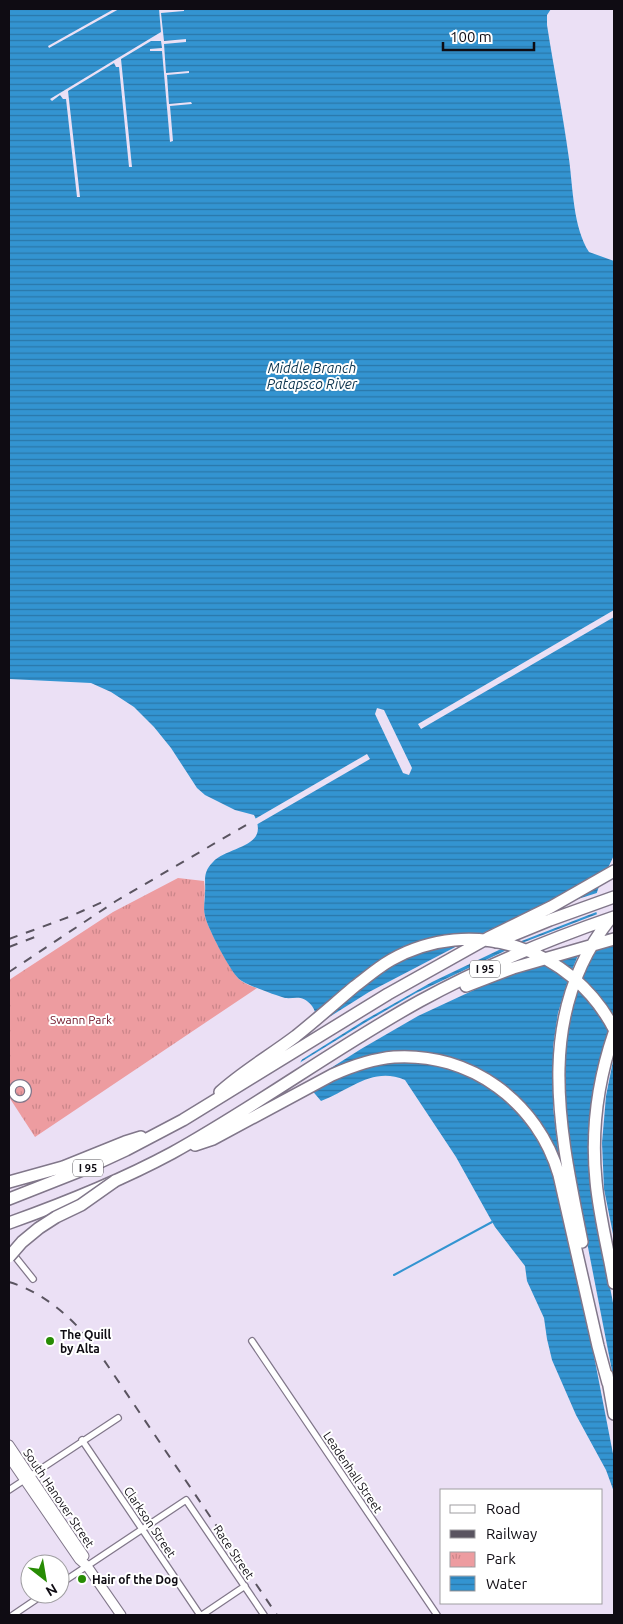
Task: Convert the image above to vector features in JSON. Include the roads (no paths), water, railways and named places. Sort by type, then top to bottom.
[{"type":"highway","points":[[426,974],[488,938],[551,907],[614,871]]},
{"type":"highway","name":"I 95","points":[[9,1199],[85,1169],[203,1109],[351,1016],[426,974],[528,928],[614,897]]},
{"type":"highway","points":[[614,916],[592,943],[579,970],[563,1017],[559,1056],[561,1115],[566,1161],[614,1414]]},
{"type":"highway","name":"I 95","points":[[9,1223],[115,1181],[170,1154],[232,1118],[419,1002],[486,968],[614,916]]},
{"type":"highway","points":[[203,1109],[233,1081],[287,1043],[374,971],[390,960],[409,951],[438,942],[469,939],[500,942],[520,947],[539,955],[567,972],[585,987],[599,1004],[614,1029]]},
{"type":"highway","points":[[363,1036],[494,974],[614,939]]},
{"type":"highway","points":[[614,1033],[601,1081],[596,1113],[594,1148],[598,1198],[614,1283]]},
{"type":"highway","points":[[170,1154],[213,1139],[332,1076],[370,1061],[394,1057],[425,1058],[448,1062],[483,1077],[504,1091],[521,1107],[534,1122],[552,1154],[608,1382]]},
{"type":"highway","points":[[9,1182],[64,1167],[125,1142],[164,1130]]},
{"type":"highway","points":[[9,1257],[22,1242],[39,1228],[81,1205],[115,1181]]},
{"type":"main road","name":"South Hanover Street","points":[[9,1446],[27,1478]]},
{"type":"main road","name":"South Hanover Street","points":[[9,1457],[27,1478],[84,1556],[87,1566],[121,1615]]},
{"type":"street","points":[[9,1248],[32,1279]]},
{"type":"street","name":"Leadenhall Street","points":[[252,1341],[438,1615]]},
{"type":"street","points":[[9,1490],[118,1418]]},
{"type":"street","name":"Clarkson Street","points":[[82,1440],[201,1615]]},
{"type":"street","name":"Race Street","points":[[142,1529],[186,1500],[264,1615]]},
{"type":"street","points":[[70,1577],[142,1529]]},
{"type":"street","points":[[201,1615],[245,1586]]},
{"type":"street","points":[[13,1615],[29,1604]]},
{"type":"water","name":"Middle Branch Patapsco River","points":[[9,9],[551,9],[547,15],[547,25],[580,231],[589,252],[614,261],[614,855],[599,886],[595,908],[602,925],[614,938],[614,1492],[606,1470],[576,1415],[552,1360],[544,1318],[527,1281],[525,1266],[495,1227],[456,1157],[405,1080],[393,1076],[372,1078],[321,1101],[304,1081],[299,1065],[318,1028],[312,1006],[302,998],[285,998],[242,981],[235,974],[219,949],[204,913],[206,873],[213,862],[246,845],[257,834],[258,826],[254,815],[235,810],[205,795],[197,788],[171,748],[154,727],[134,707],[111,692],[91,683],[9,679]]},
{"type":"waterway","points":[[394,1275],[492,1222]]},
{"type":"railway","points":[[9,972],[116,901],[253,821]]},
{"type":"railway","points":[[9,939],[69,917],[109,899]]},
{"type":"railway","points":[[9,947],[35,937]]},
{"type":"railway","points":[[9,1282],[21,1286],[45,1299],[66,1315],[93,1344],[277,1615]]},
{"type":"place","name":"The Quill by Alta","points":[[50,1341]]},
{"type":"place","name":"Hair of the Dog","points":[[82,1579]]},
{"type":"park label","name":"Swann Park","points":[[81,1019]]}]
